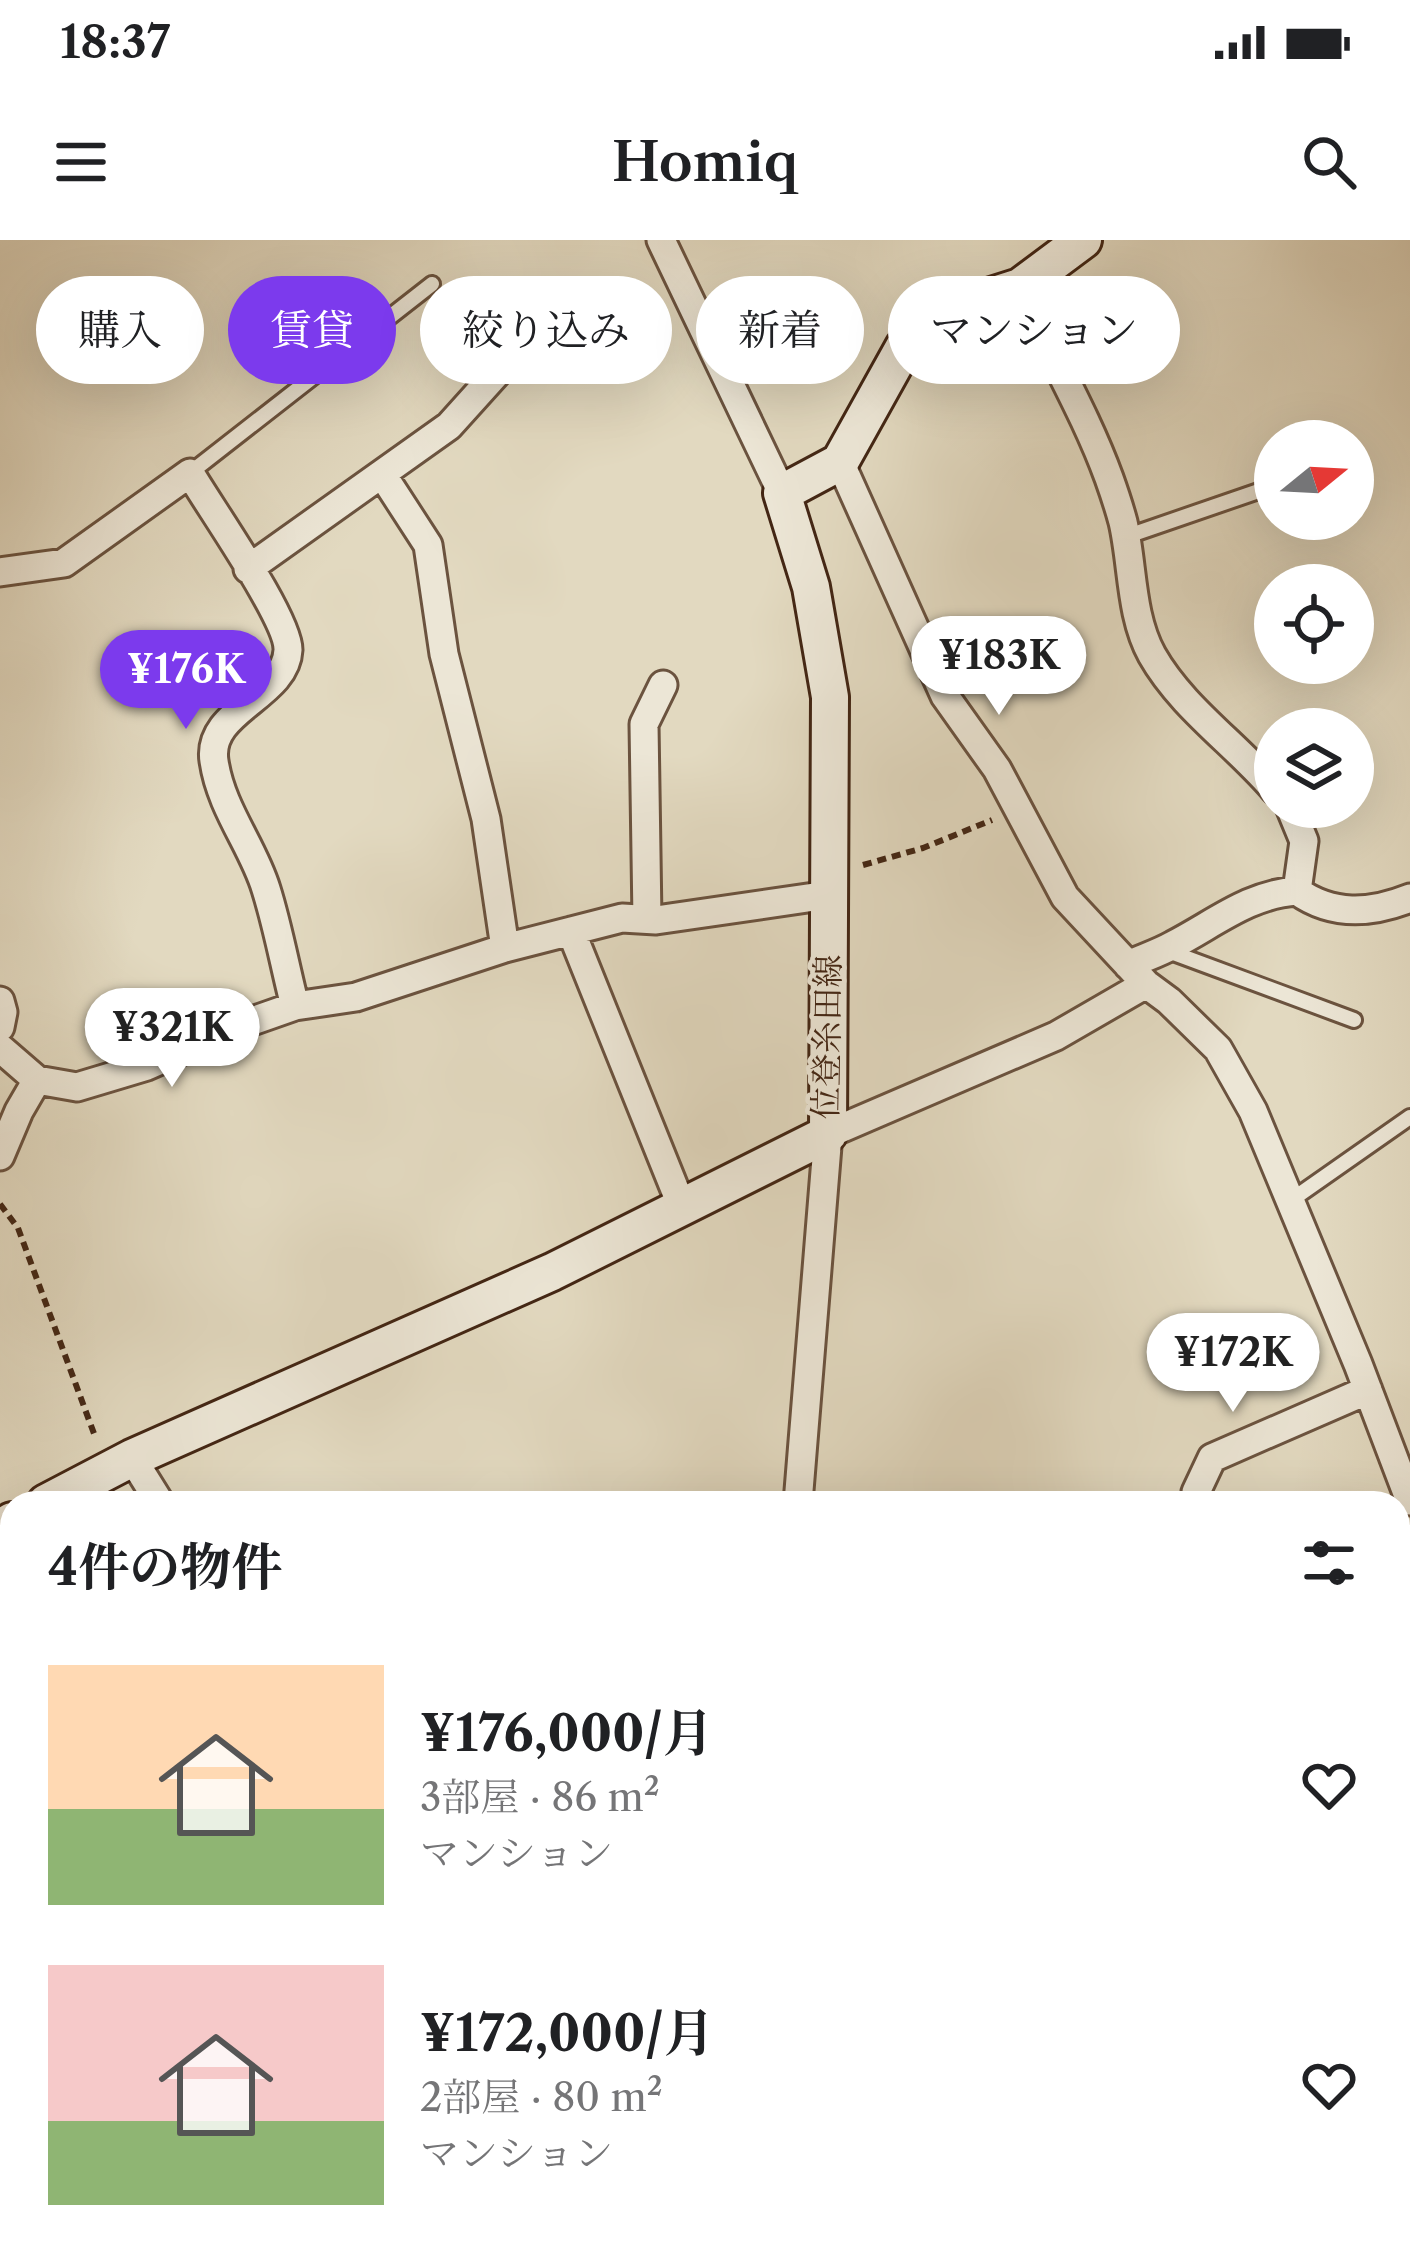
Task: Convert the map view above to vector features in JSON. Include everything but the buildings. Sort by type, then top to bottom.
[{"type":"main road","points":[[1035,276],[1083,240]]},
{"type":"main road","points":[[782,493],[840,462],[888,375]]},
{"type":"main road","name":"位登糸田線","points":[[69,1491],[552,1272],[828,1134],[830,697],[811,587],[782,493]]},
{"type":"street","points":[[661,240],[782,493]]},
{"type":"street","points":[[248,569],[449,426],[487,384]]},
{"type":"street","points":[[1068,384],[1108,476],[1150,651],[1173,688],[1254,766]]},
{"type":"street","points":[[840,462],[945,696],[997,769],[1065,897],[1137,974],[1218,1049],[1253,1111],[1406,1491]]},
{"type":"street","points":[[0,572],[64,563],[190,473],[280,619],[288,650],[278,677],[239,710],[216,739],[213,758],[232,820],[266,885],[295,1006]]},
{"type":"street","points":[[382,474],[428,545],[444,654],[486,819],[505,948]]},
{"type":"street","points":[[647,920],[644,724],[663,685]]},
{"type":"street","points":[[1297,891],[1304,841],[1299,828]]},
{"type":"street","points":[[0,1048],[37,1080],[77,1087],[147,1066],[295,1006],[356,997],[505,948],[622,918],[647,920],[828,885]]},
{"type":"street","points":[[799,1491],[828,1134],[1056,1036],[1163,950],[1229,911],[1278,892],[1297,891],[1317,905],[1351,912],[1410,898]]},
{"type":"street","points":[[572,931],[682,1207]]},
{"type":"street","points":[[0,1001],[0,1027]]},
{"type":"street","points":[[0,1156],[37,1080]]},
{"type":"street","points":[[1196,1491],[1212,1458],[1369,1390]]},
{"type":"street","points":[[120,1464],[148,1491]]},
{"type":"lane","points":[[190,473],[420,293]]},
{"type":"lane","points":[[1125,537],[1254,493]]},
{"type":"lane","points":[[1163,950],[1354,1019]]},
{"type":"lane","points":[[1291,1201],[1410,1117]]},
{"type":"path","points":[[828,885],[1018,809]]},
{"type":"path","points":[[0,1204],[18,1228],[120,1464]]}]
